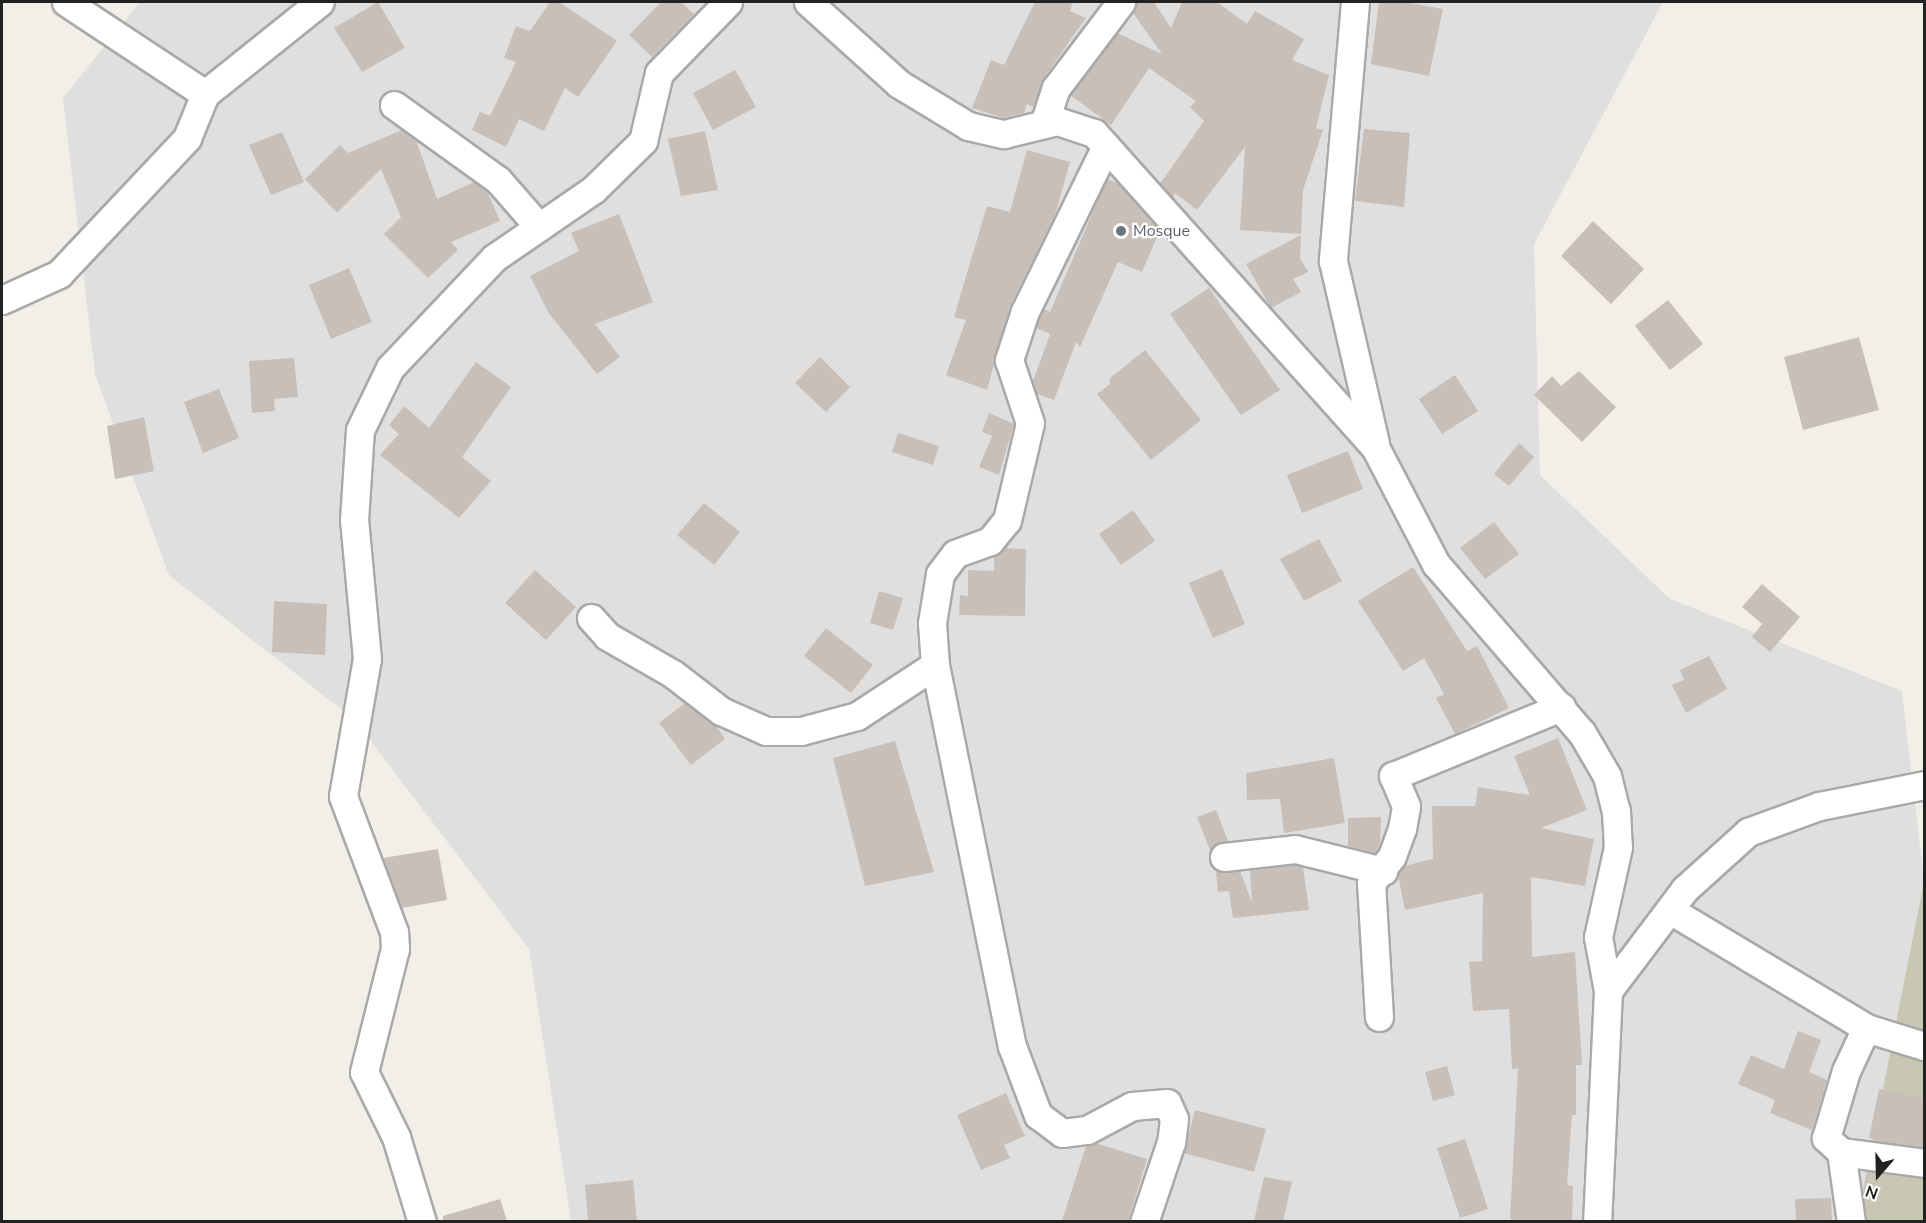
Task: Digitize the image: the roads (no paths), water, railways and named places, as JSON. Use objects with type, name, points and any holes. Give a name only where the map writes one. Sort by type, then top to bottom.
[{"type":"street","points":[[66,2],[205,94]]},
{"type":"street","points":[[2,300],[59,274],[187,138],[205,94],[320,2]]},
{"type":"street","points":[[422,1221],[396,1137],[364,1072],[395,949],[394,932],[343,796],[368,659],[354,520],[360,430],[390,368],[494,258],[594,189],[643,141],[660,73],[728,2]]},
{"type":"street","points":[[808,2],[899,84],[968,126],[1004,134],[1057,121],[1094,133],[1376,447]]},
{"type":"street","points":[[1044,124],[1056,88],[1121,2]]},
{"type":"street","points":[[1355,2],[1333,261],[1376,447],[1436,564],[1582,733],[1607,776],[1616,811],[1618,847],[1598,937],[1608,990],[1597,1221]]},
{"type":"street","points":[[394,105],[498,180],[539,227]]},
{"type":"street","points":[[1106,146],[1022,321],[1009,360],[1030,423],[1007,520],[990,541],[955,554],[940,574],[933,622],[935,665],[1012,1046],[1038,1114],[1062,1133],[1087,1130],[1132,1106],[1167,1103],[1174,1119],[1144,1221]]},
{"type":"street","points":[[591,618],[607,636],[673,674],[721,711],[766,731],[801,731],[858,716],[935,665]]},
{"type":"street","points":[[1379,1017],[1371,884],[1383,871],[1402,829],[1406,806],[1393,776],[1561,707]]},
{"type":"street","points":[[1608,990],[1685,889],[1748,832],[1819,806],[1924,785]]},
{"type":"street","points":[[1224,856],[1294,849],[1383,871]]},
{"type":"street","points":[[1670,910],[1866,1028],[1924,1046]]},
{"type":"street","points":[[1866,1028],[1846,1071],[1826,1138],[1841,1152],[1924,1163]]},
{"type":"street","points":[[1841,1152],[1851,1221]]},
{"type":"place","name":"Mosque","points":[[1121,231]]}]
